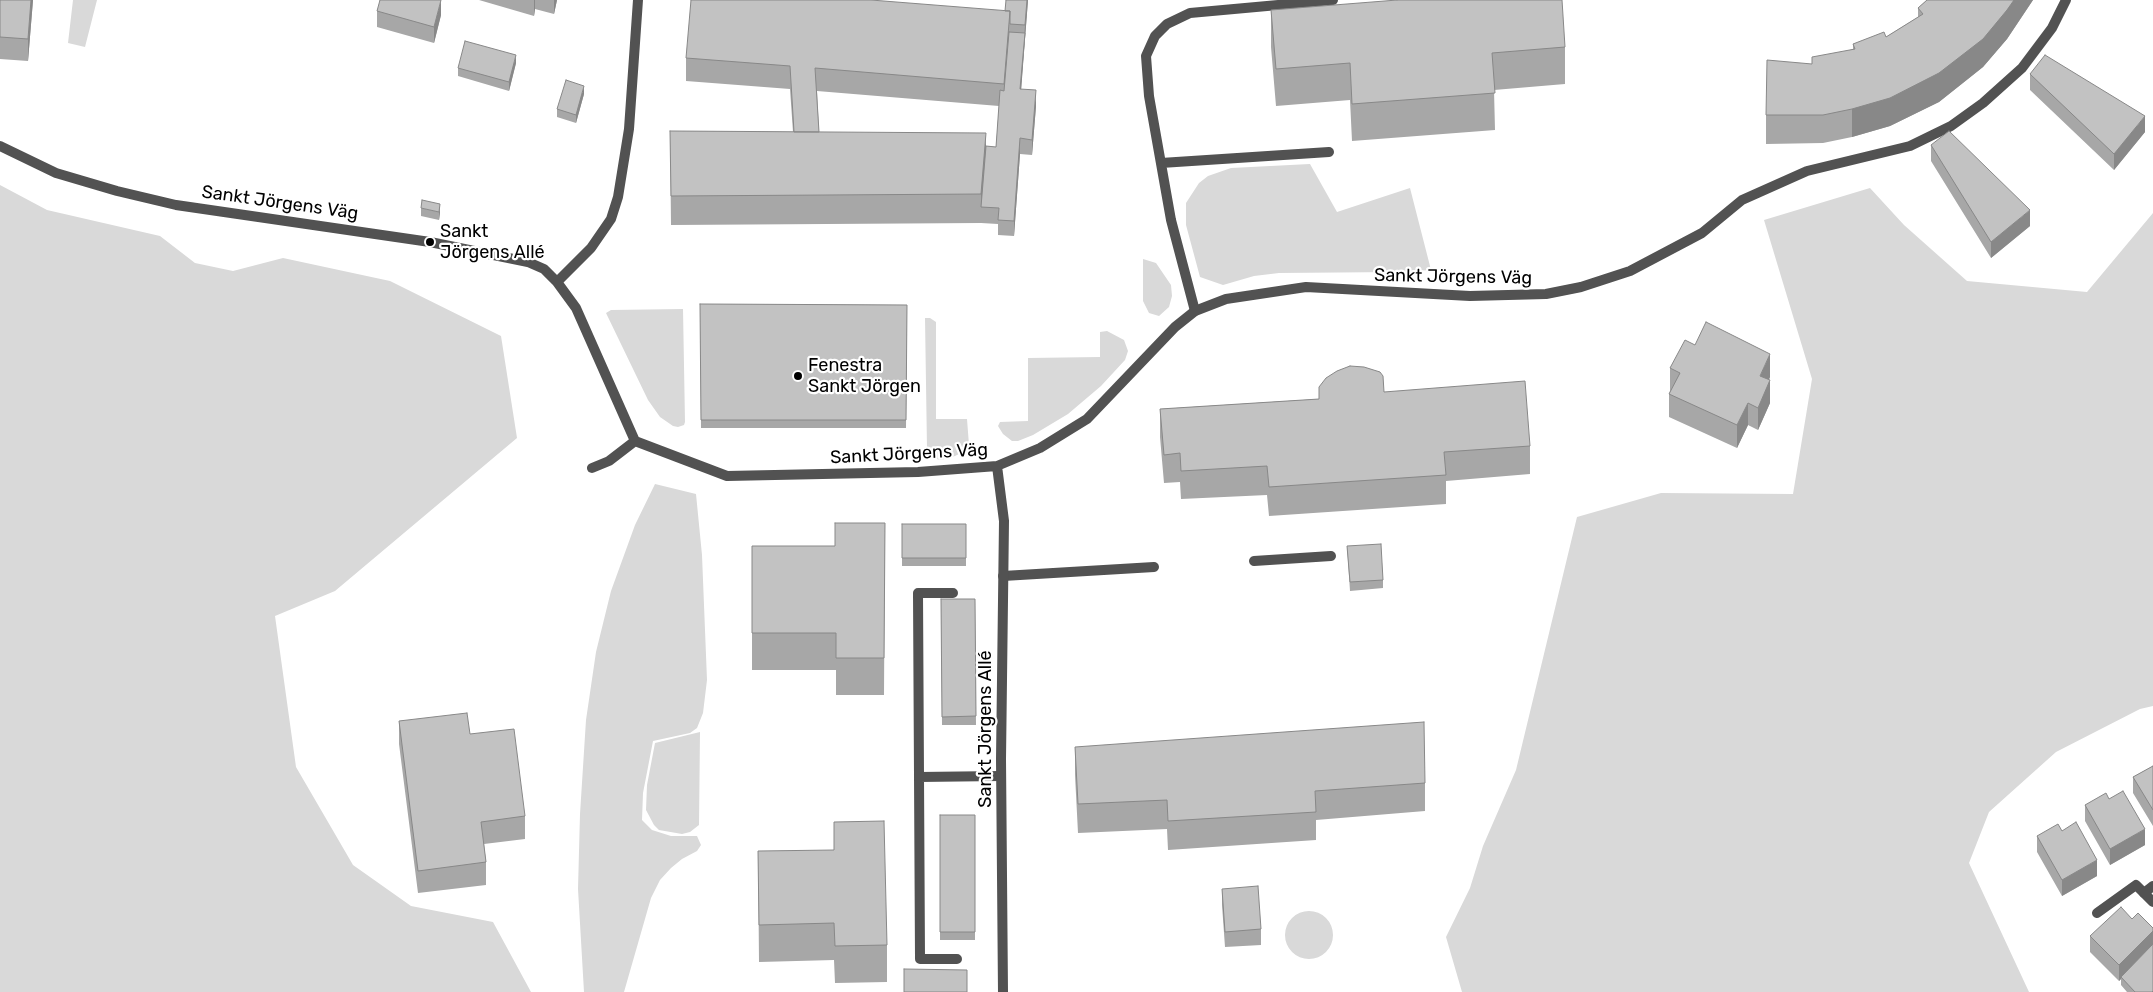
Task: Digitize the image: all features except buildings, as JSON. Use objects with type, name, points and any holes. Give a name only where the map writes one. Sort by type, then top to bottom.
[{"type":"street","points":[[557,282],[591,248],[611,219],[618,197],[629,129],[638,0]]},
{"type":"street","points":[[1195,310],[1171,220],[1149,96],[1146,56],[1155,36],[1167,24],[1190,13],[1333,0]]},
{"type":"street","name":"Sankt Jörgens Väg","points":[[0,146],[56,173],[117,192],[176,205],[430,242],[528,262],[544,269],[557,282],[576,308],[635,441],[727,476],[895,474],[997,466],[1040,448],[1087,419],[1175,327],[1195,310],[1226,300],[1306,287],[1470,296],[1546,294],[1581,286],[1630,271],[1702,233],[1742,200],[1766,189],[1807,171],[1910,146],[1951,126],[1983,103],[2022,68],[2052,28],[2066,0]]},
{"type":"street","points":[[1161,163],[1329,152]]},
{"type":"street","points":[[592,468],[610,462],[635,441]]},
{"type":"street","name":"Sankt Jörgens Allé","points":[[997,466],[1004,521],[1001,776],[1003,992]]},
{"type":"street","points":[[1254,561],[1331,556]]},
{"type":"street","points":[[1003,576],[1154,567]]},
{"type":"street","points":[[953,593],[918,593],[920,959],[957,959]]},
{"type":"street","points":[[919,777],[1001,776]]},
{"type":"street","points":[[2097,913],[2136,885],[2153,902]]},
{"type":"street","points":[[2144,893],[2153,886]]},
{"type":"shaded area","points":[[73,0],[97,0],[85,47],[68,43]]},
{"type":"shaded area","points":[[1310,164],[1337,212],[1410,188],[1431,270],[1279,273],[1254,276],[1223,285],[1200,277],[1186,225],[1186,203],[1199,183],[1208,176],[1231,168]]},
{"type":"shaded area","points":[[0,185],[47,210],[160,236],[195,263],[233,271],[283,258],[390,281],[501,336],[517,438],[335,591],[275,616],[296,767],[353,865],[411,906],[493,922],[531,992],[0,992]]},
{"type":"shaded area","points":[[1870,188],[1904,225],[1967,281],[2087,292],[2153,213],[2153,706],[2140,709],[2056,752],[1989,812],[1969,863],[2029,992],[1462,992],[1446,937],[1470,888],[1483,846],[1516,770],[1577,517],[1661,493],[1793,494],[1812,379],[1764,220]]},
{"type":"shaded area","points":[[1143,259],[1156,263],[1171,285],[1172,296],[1169,307],[1159,316],[1149,313],[1143,301]]},
{"type":"shaded area","points":[[683,309],[685,422],[684,425],[678,427],[673,426],[660,417],[648,400],[606,313],[611,310]]},
{"type":"shaded area","points":[[925,318],[930,318],[936,322],[936,419],[967,419],[969,445],[965,451],[941,460],[932,458],[927,449]]},
{"type":"shaded area","points":[[1107,331],[1124,340],[1128,351],[1125,360],[1101,386],[1068,414],[1033,435],[1018,441],[1012,441],[1003,434],[998,426],[1000,422],[1028,421],[1028,358],[1100,357],[1100,332]]},
{"type":"shaded area","points":[[655,484],[696,494],[702,555],[707,680],[703,713],[697,728],[690,733],[653,741],[643,793],[642,820],[652,830],[671,836],[697,836],[701,845],[697,851],[682,859],[671,868],[660,880],[651,898],[624,992],[584,992],[578,889],[580,814],[586,720],[596,652],[611,591],[635,525]]},
{"type":"shaded area","points":[[700,732],[699,825],[690,832],[682,834],[659,830],[646,810],[647,785],[655,743]]},
{"type":"shaded area","points":[[1304,911],[1314,911],[1326,918],[1333,930],[1333,940],[1326,952],[1314,959],[1304,959],[1296,955],[1289,948],[1285,940],[1285,930],[1289,922],[1296,915]]},
{"type":"place","name":"Sankt Jörgens Allé","points":[[430,242]]},
{"type":"place","name":"Fenestra Sankt Jörgen","points":[[798,376]]}]
